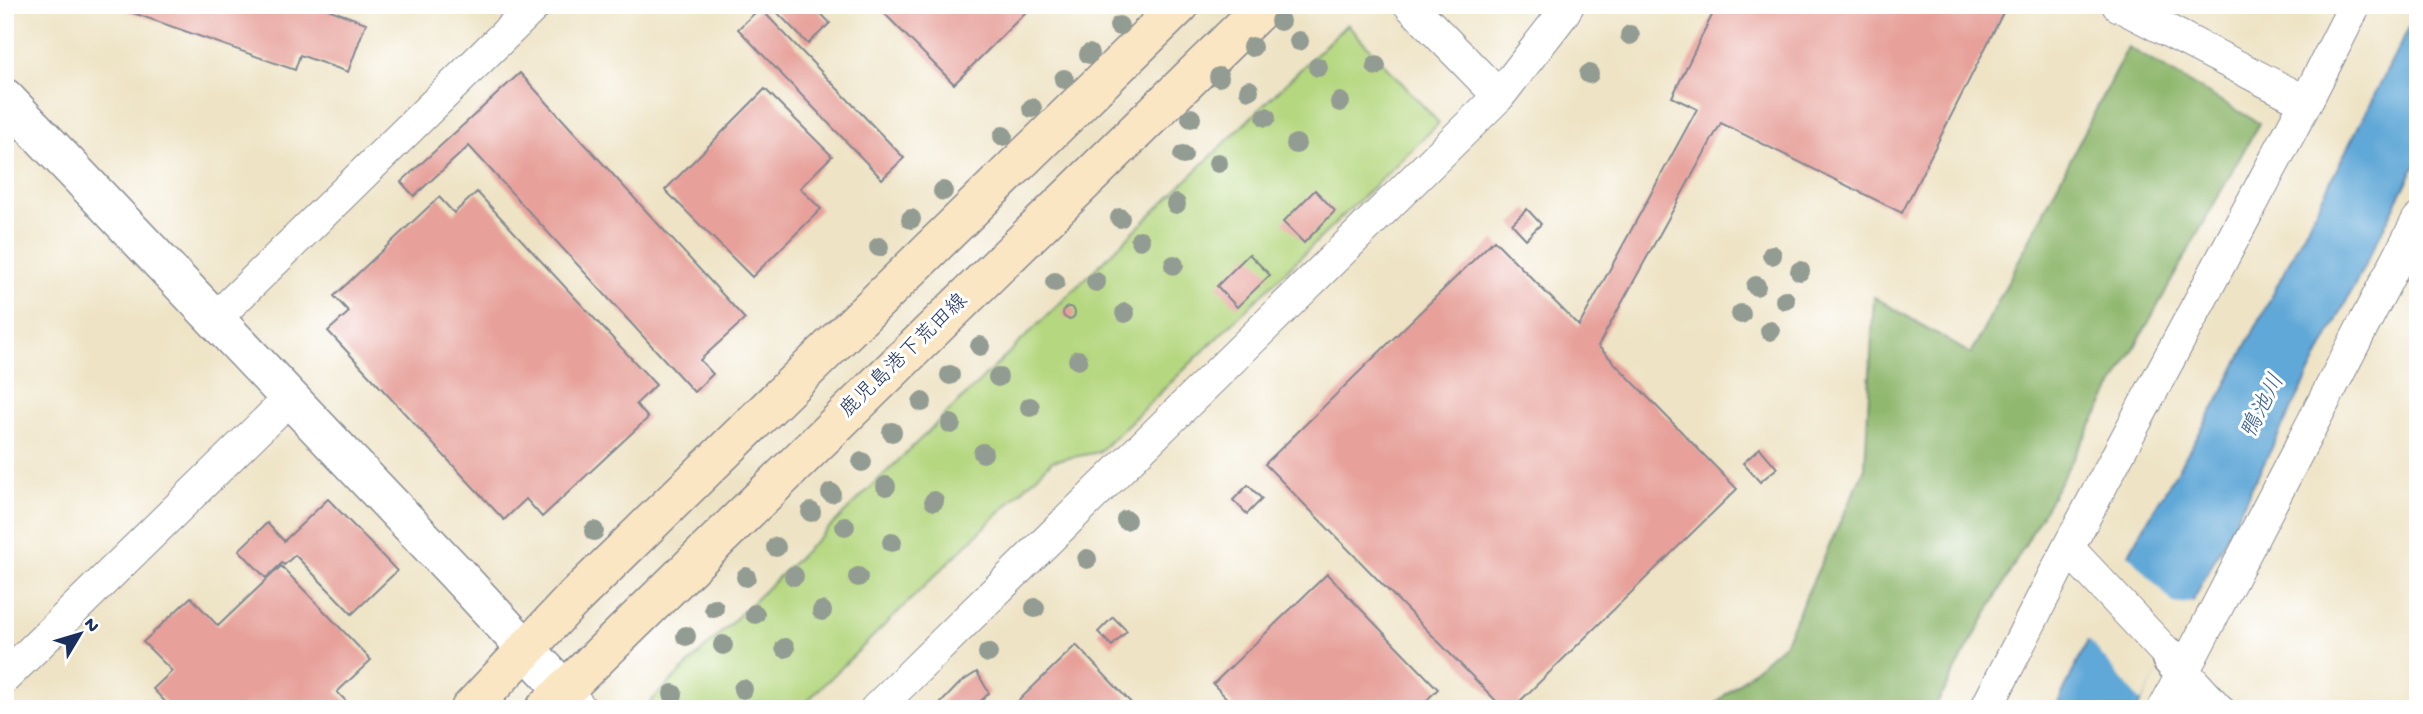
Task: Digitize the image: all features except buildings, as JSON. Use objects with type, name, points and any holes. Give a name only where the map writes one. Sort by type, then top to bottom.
[{"type":"main road","points":[[470,709],[603,569],[1180,5]]},
{"type":"main road","name":"鹿児島港下荒田線","points":[[563,702],[1265,5]]},
{"type":"street","points":[[215,319],[535,5]]},
{"type":"street","points":[[1410,5],[1499,96]]},
{"type":"street","points":[[2118,5],[2306,102]]},
{"type":"street","points":[[1986,709],[2068,548],[2355,5]]},
{"type":"street","points":[[876,709],[1499,96],[1561,9]]},
{"type":"street","points":[[5,98],[526,649],[563,702]]},
{"type":"street","points":[[2164,709],[2177,665],[2225,595],[2418,220]]},
{"type":"street","points":[[5,677],[290,398]]},
{"type":"street","points":[[2068,548],[2218,709]]},
{"type":"green space","points":[[1347,24],[1439,123],[1099,452],[1052,461],[799,709],[657,709],[650,702]]},
{"type":"green space","points":[[2128,47],[2259,123],[1934,709],[1709,709],[1784,644],[1865,468],[1874,297],[1971,354]]},
{"type":"water","name":"鴨池川","points":[[2418,10],[2418,160],[2137,709],[2055,709],[2135,542],[2217,403]]},
{"type":"pier","points":[[2126,552],[2174,604],[2196,602],[2141,702],[2090,641],[2084,639]]}]
